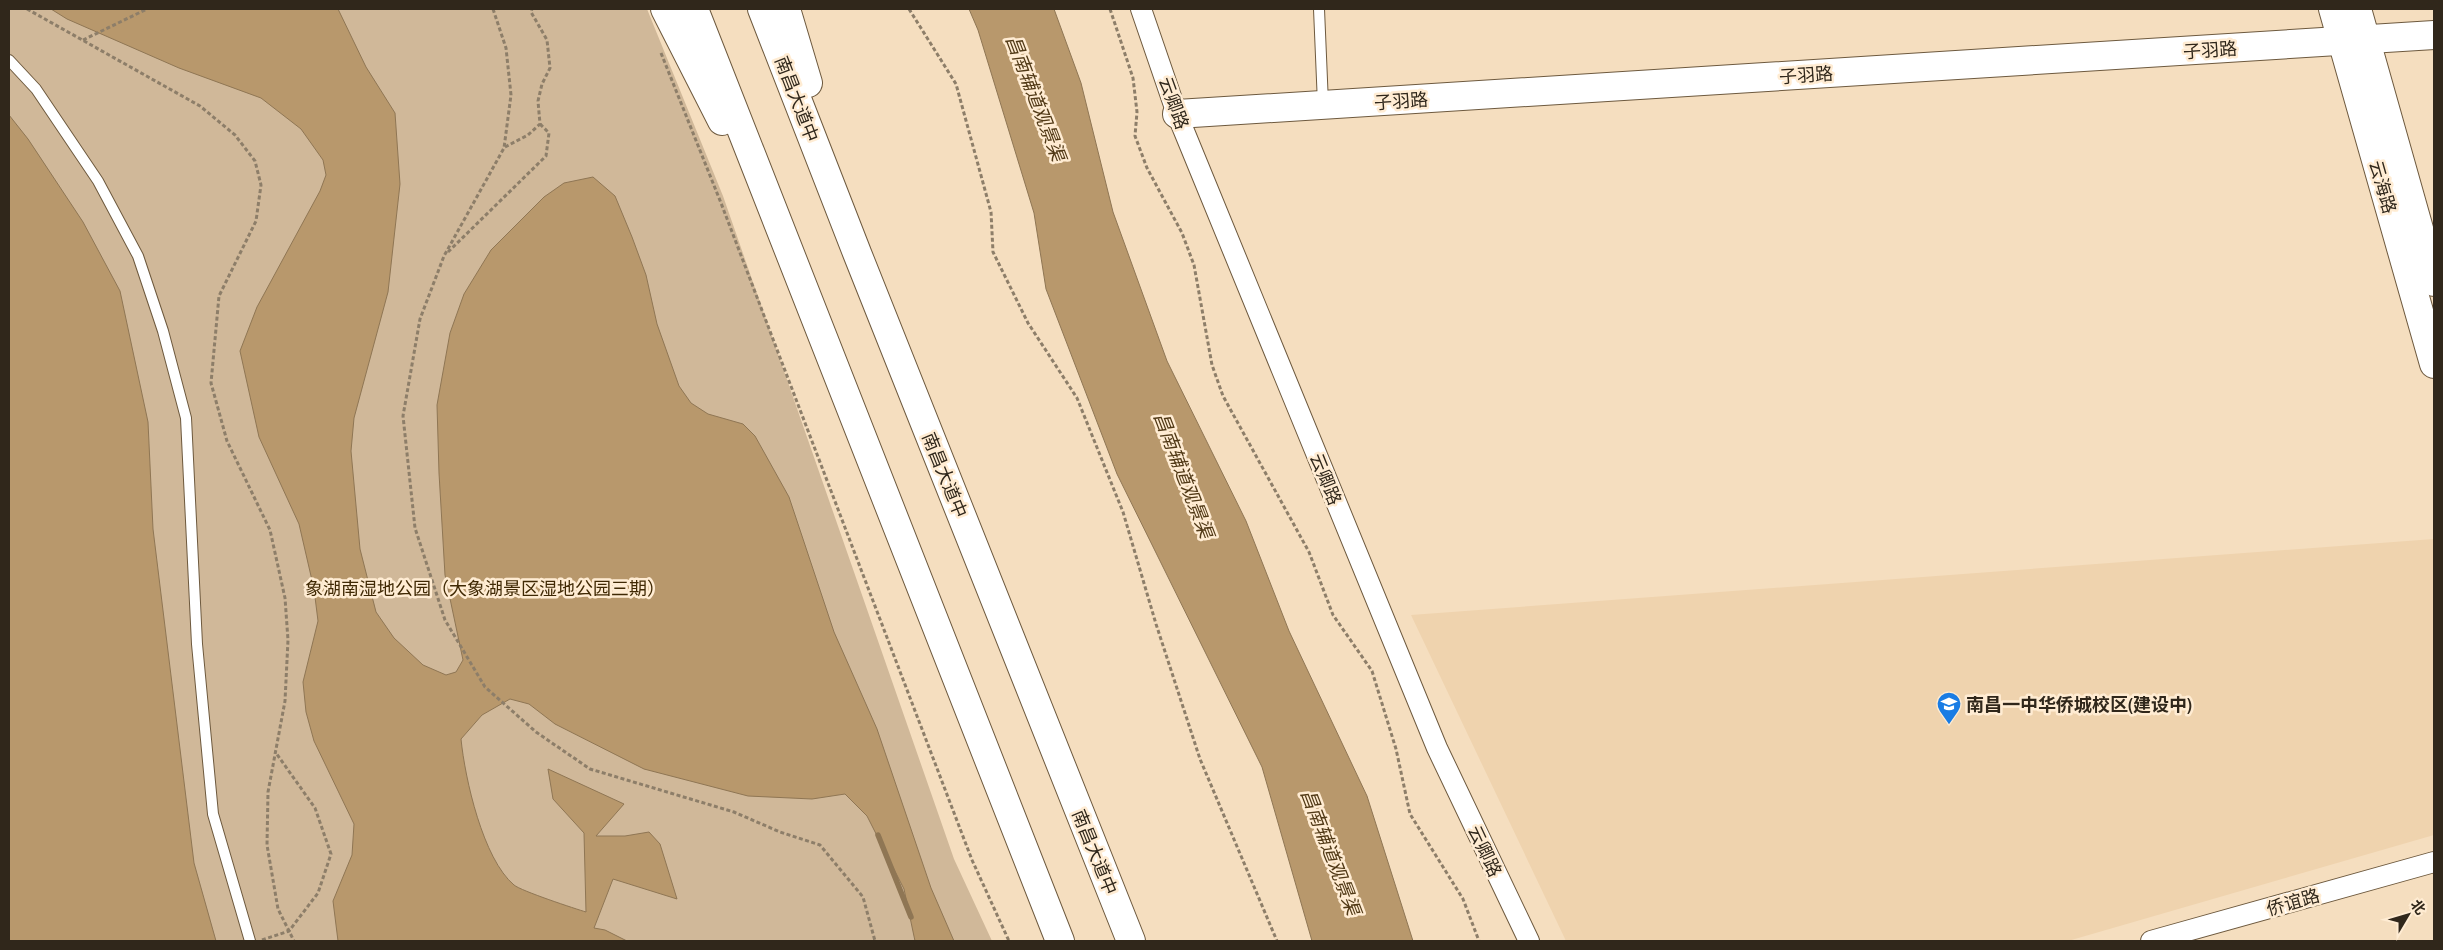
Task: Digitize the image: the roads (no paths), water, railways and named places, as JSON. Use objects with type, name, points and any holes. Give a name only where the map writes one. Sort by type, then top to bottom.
[{"type":"main road","points":[[664,9],[793,261]]},
{"type":"main road","points":[[694,9],[1060,941]]},
{"type":"main road","name":"南昌大道中","points":[[762,9],[856,253],[1131,941]]},
{"type":"main road","points":[[786,9],[856,253]]},
{"type":"main road","name":"云海路","points":[[2333,9],[2354,41],[2434,282]]},
{"type":"main road","name":"云海路","points":[[2356,9],[2354,41],[2434,364]]},
{"type":"main road","name":"子羽路","points":[[1177,114],[2434,35]]},
{"type":"street","name":"云卿路","points":[[1141,9],[1177,114],[1437,748],[1528,941]]},
{"type":"street","name":"侨谊路","points":[[2152,941],[2434,862]]},
{"type":"lane","points":[[1319,9],[1323,105]]},
{"type":"lane","points":[[9,60],[36,89],[98,181],[138,256],[165,340],[186,418],[197,644],[213,814],[250,941]]},
{"type":"water","points":[[51,9],[338,9],[366,67],[395,113],[400,184],[388,292],[354,418],[351,451],[360,549],[376,612],[394,638],[423,665],[446,675],[456,672],[463,660],[445,575],[439,473],[437,405],[450,333],[464,294],[491,250],[544,197],[564,183],[593,177],[615,196],[646,275],[657,324],[679,386],[691,403],[708,414],[743,424],[755,436],[789,497],[834,632],[877,729],[931,888],[954,941],[915,941],[904,889],[867,816],[845,794],[812,799],[748,796],[644,769],[555,724],[529,704],[510,699],[482,715],[461,739],[471,796],[477,817],[493,857],[503,873],[519,888],[586,912],[584,833],[553,799],[548,769],[624,804],[596,836],[625,836],[649,832],[660,844],[677,899],[613,879],[594,928],[605,930],[627,941],[338,941],[333,901],[352,855],[354,824],[314,741],[306,712],[303,682],[318,621],[314,589],[299,524],[259,437],[240,351],[257,307],[320,191],[326,175],[323,160],[301,129],[261,98],[179,68],[67,19]]},
{"type":"water","name":"昌南辅道观景渠","points":[[969,9],[1054,9],[1081,83],[1113,212],[1167,361],[1246,521],[1289,631],[1367,796],[1413,941],[1312,941],[1262,767],[1117,474],[1046,289],[1034,213],[978,30]]},
{"type":"water","points":[[9,115],[28,139],[83,222],[120,291],[148,422],[153,529],[194,863],[216,941],[9,941]]},
{"type":"waterway","points":[[878,835],[911,917]]},
{"type":"place","name":"南昌一中华侨城校区(建设中)","points":[[1949,725]]},
{"type":"park label","name":"象湖南湿地公园（大象湖景区湿地公园三期）","points":[[485,588]]}]
